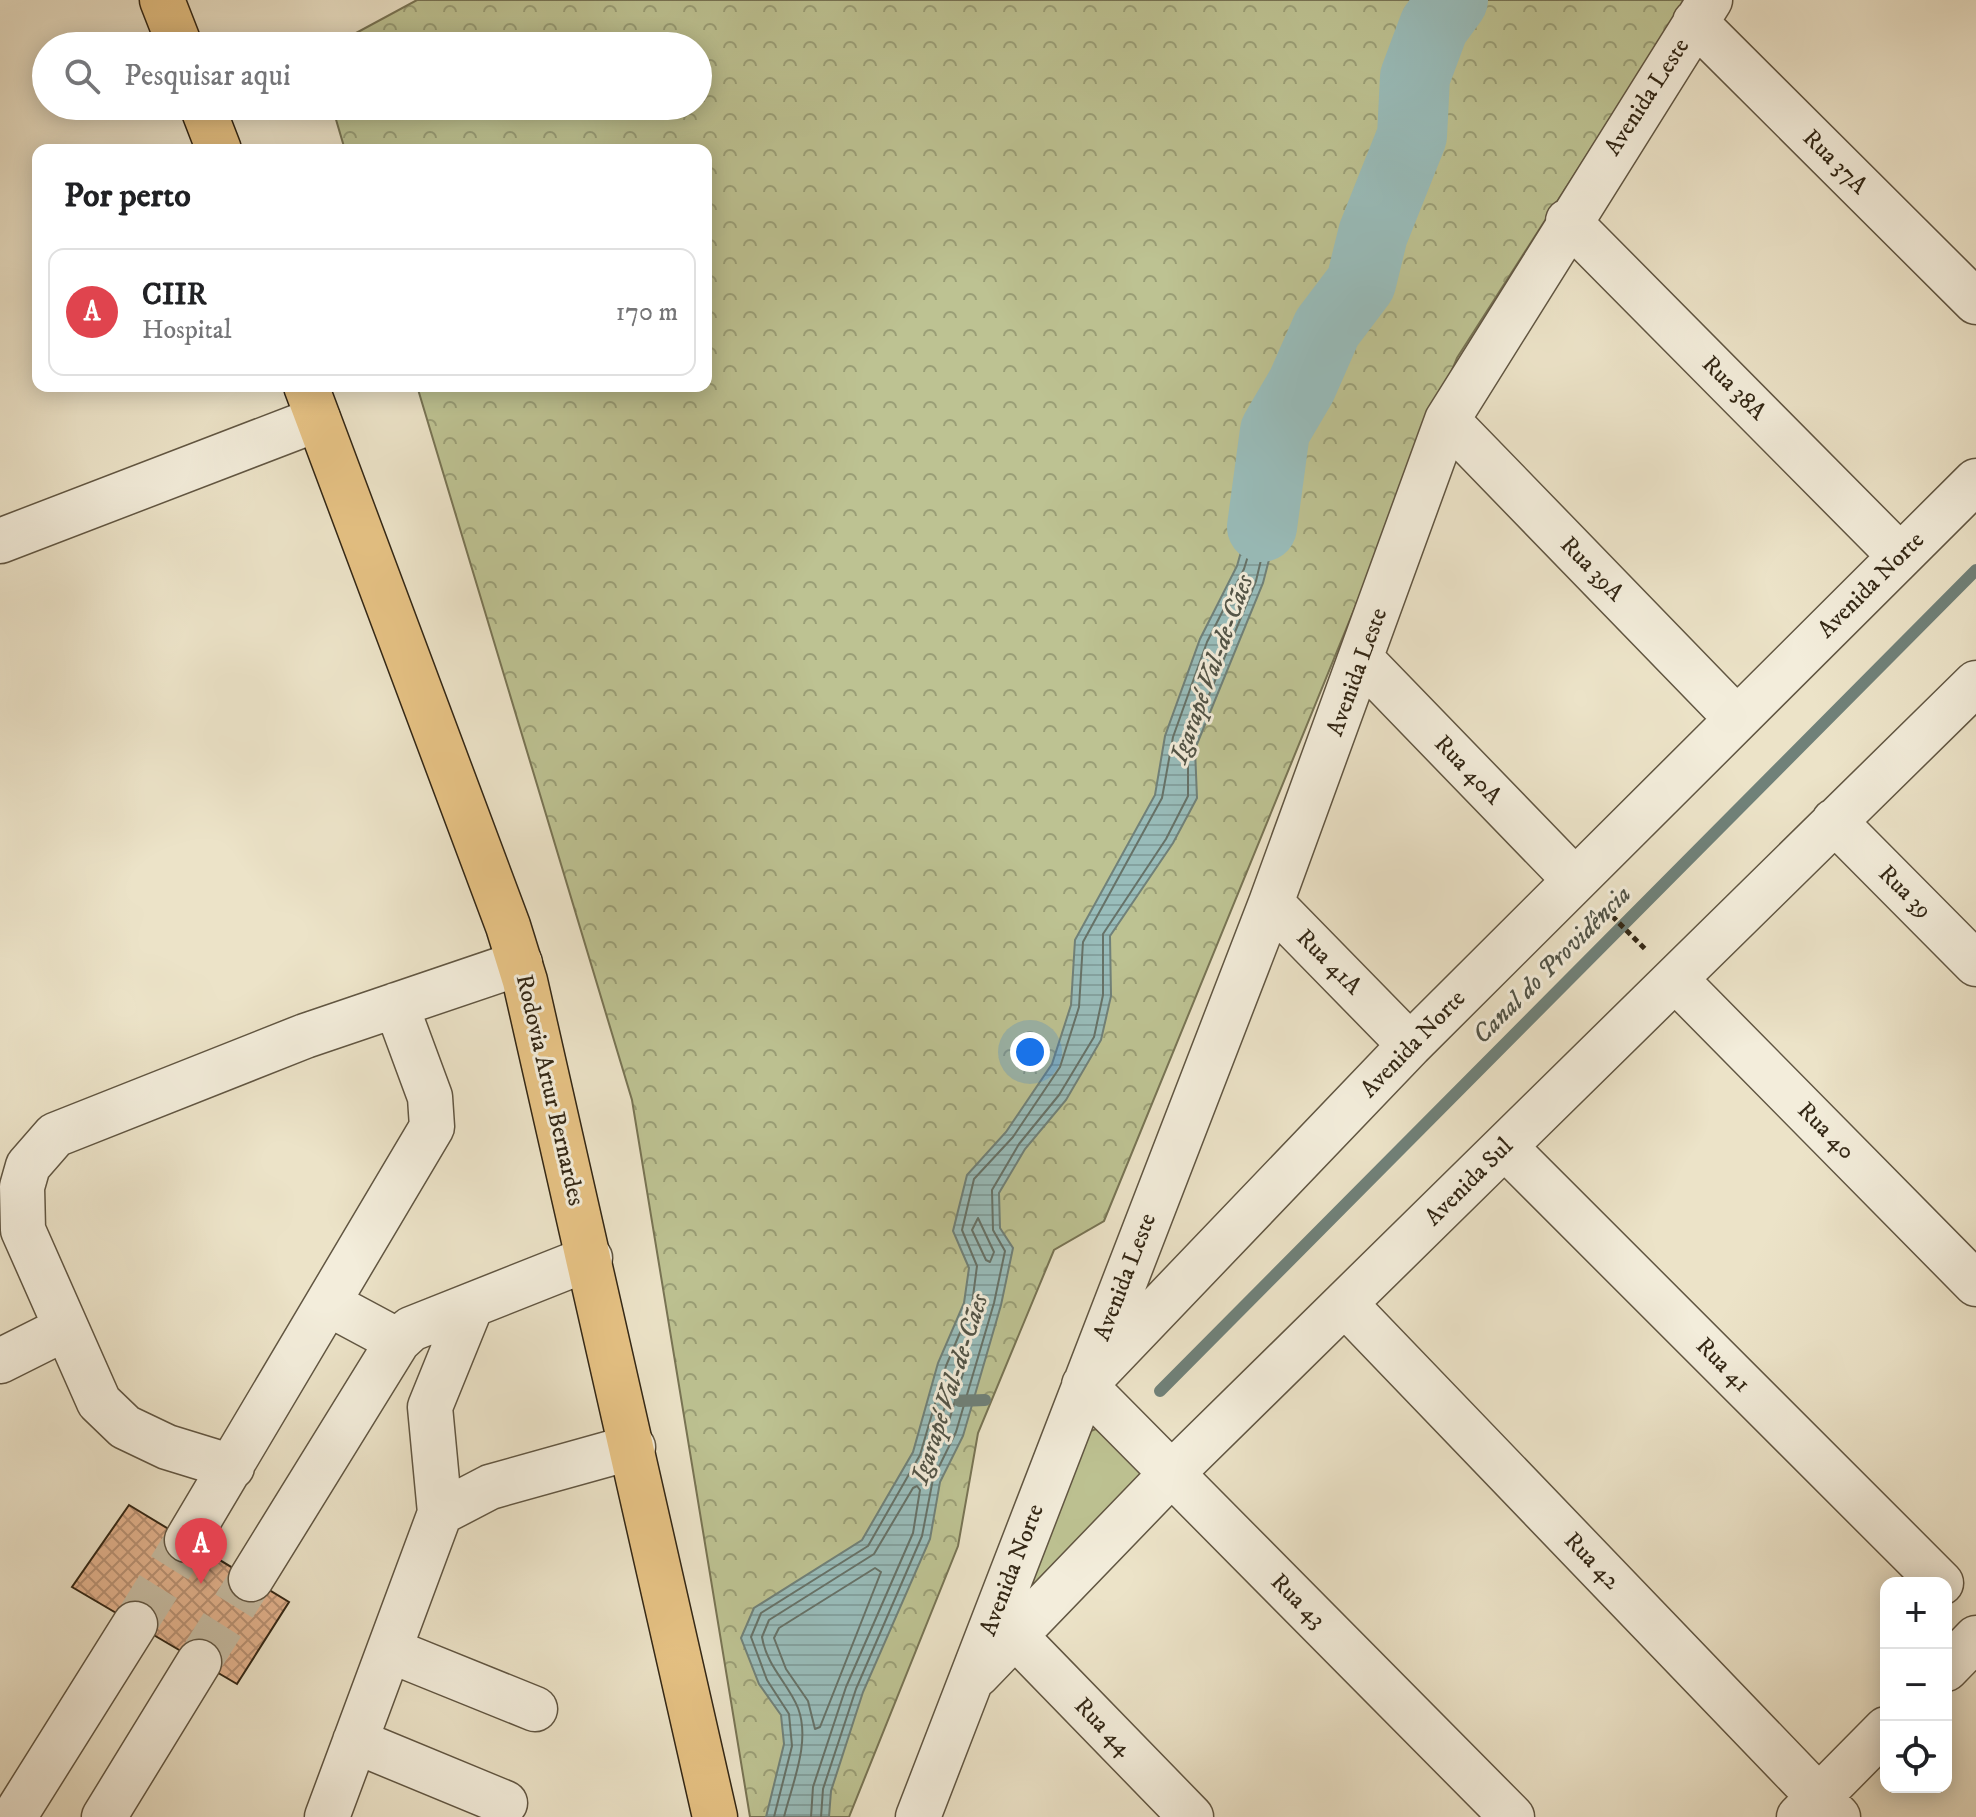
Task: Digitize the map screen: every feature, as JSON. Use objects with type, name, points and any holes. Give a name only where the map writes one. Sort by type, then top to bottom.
[{"type":"main road","points":[[162,0],[175,32]]},
{"type":"main road","points":[[207,120],[217,144]]},
{"type":"main road","name":"Rodovia Artur Bernardes","points":[[312,402],[520,963],[590,1258],[715,1817]]},
{"type":"street","name":"Avenida Leste","points":[[1084,1385],[1271,903],[1447,420],[1568,221],[1702,11]]},
{"type":"street","name":"Rua 37A","points":[[1702,11],[1976,302]]},
{"type":"street","name":"Rua 38A","points":[[1568,221],[1900,556]]},
{"type":"street","points":[[0,541],[312,402]]},
{"type":"street","name":"Rua 39A","points":[[1447,420],[1737,719]]},
{"type":"street","name":"Avenida Norte","points":[[918,1817],[1084,1385],[1399,1033],[1589,894],[1737,719],[1976,481]]},
{"type":"street","name":"Rua 40A","points":[[1362,660],[1589,894]]},
{"type":"street","name":"Avenida Sul","points":[[967,1685],[1171,1474],[1505,1147],[1664,968],[1834,821],[1976,683]]},
{"type":"street","name":"Rua 39","points":[[1834,821],[1976,964]]},
{"type":"street","name":"Rua 41A","points":[[1271,903],[1399,1033]]},
{"type":"street","points":[[232,1467],[167,1447],[125,1427],[99,1402],[23,1230],[22,1187],[28,1166],[55,1135],[305,1036],[520,963]]},
{"type":"street","name":"Rua 40","points":[[1664,968],[1976,1284]]},
{"type":"street","points":[[187,1540],[432,1127],[430,1097],[396,1005]]},
{"type":"street","name":"Rua 41","points":[[1505,1147],[1935,1577]]},
{"type":"street","points":[[251,1579],[398,1341],[411,1329],[590,1258]]},
{"type":"street","points":[[329,1304],[398,1341]]},
{"type":"street","name":"Rua 42","points":[[1345,1304],[1819,1810]]},
{"type":"street","points":[[327,1817],[440,1513],[430,1407],[471,1306]]},
{"type":"street","points":[[0,1361],[66,1328]]},
{"type":"street","name":"Rua 43","points":[[1084,1385],[1512,1817]]},
{"type":"street","points":[[440,1513],[490,1487],[633,1447]]},
{"type":"street","points":[[1952,1594],[1976,1618]]},
{"type":"street","points":[[14,1817],[135,1624]]},
{"type":"street","name":"Rua 44","points":[[1016,1637],[1191,1817]]},
{"type":"street","points":[[1952,1663],[1976,1638]]},
{"type":"street","points":[[389,1650],[535,1709]]},
{"type":"street","points":[[104,1817],[199,1662]]},
{"type":"street","points":[[1819,1810],[1880,1736]]},
{"type":"street","points":[[355,1741],[505,1803]]},
{"type":"path","points":[[1589,894],[1664,968]]},
{"type":"green space","points":[[417,0],[1686,0],[1457,358],[1104,1221],[1054,1250],[978,1433],[958,1546],[849,1817],[750,1817],[632,1100],[419,392],[712,392],[712,144],[343,144],[336,120],[712,120],[712,32],[358,32]]},
{"type":"green space","points":[[1096,1429],[1142,1472],[1142,1481],[1034,1593],[1027,1586],[1083,1434]]},
{"type":"water","points":[[1275,431],[1283,505],[1263,583],[1195,749],[1197,798],[1173,843],[1110,936],[1111,996],[1101,1040],[1066,1100],[1025,1149],[999,1193],[1000,1228],[1013,1248],[1001,1305],[963,1436],[940,1482],[930,1539],[863,1692],[831,1791],[829,1817],[766,1817],[784,1744],[781,1715],[759,1684],[741,1638],[754,1608],[862,1540],[913,1452],[938,1363],[964,1303],[969,1268],[953,1231],[967,1175],[1006,1132],[1052,1064],[1071,1005],[1075,940],[1155,795],[1165,736],[1200,639],[1237,566]]},
{"type":"building","points":[[129,1505],[289,1602],[237,1684],[72,1587]]},
{"type":"waterway","name":"Igarapé Val-de-Cães","points":[[1262,527],[1275,431],[1302,385],[1327,328],[1361,283],[1373,234],[1412,136],[1415,77],[1434,26],[1453,0]]},
{"type":"waterway","name":"Canal do Providência","points":[[1160,1391],[1976,570]]},
{"type":"waterway","points":[[960,1401],[985,1400]]},
{"type":"tunnel","points":[[135,1624],[187,1540]]},
{"type":"tunnel","points":[[199,1662],[251,1579]]},
{"type":"place","name":"CIIR","points":[[201,1584]]}]
